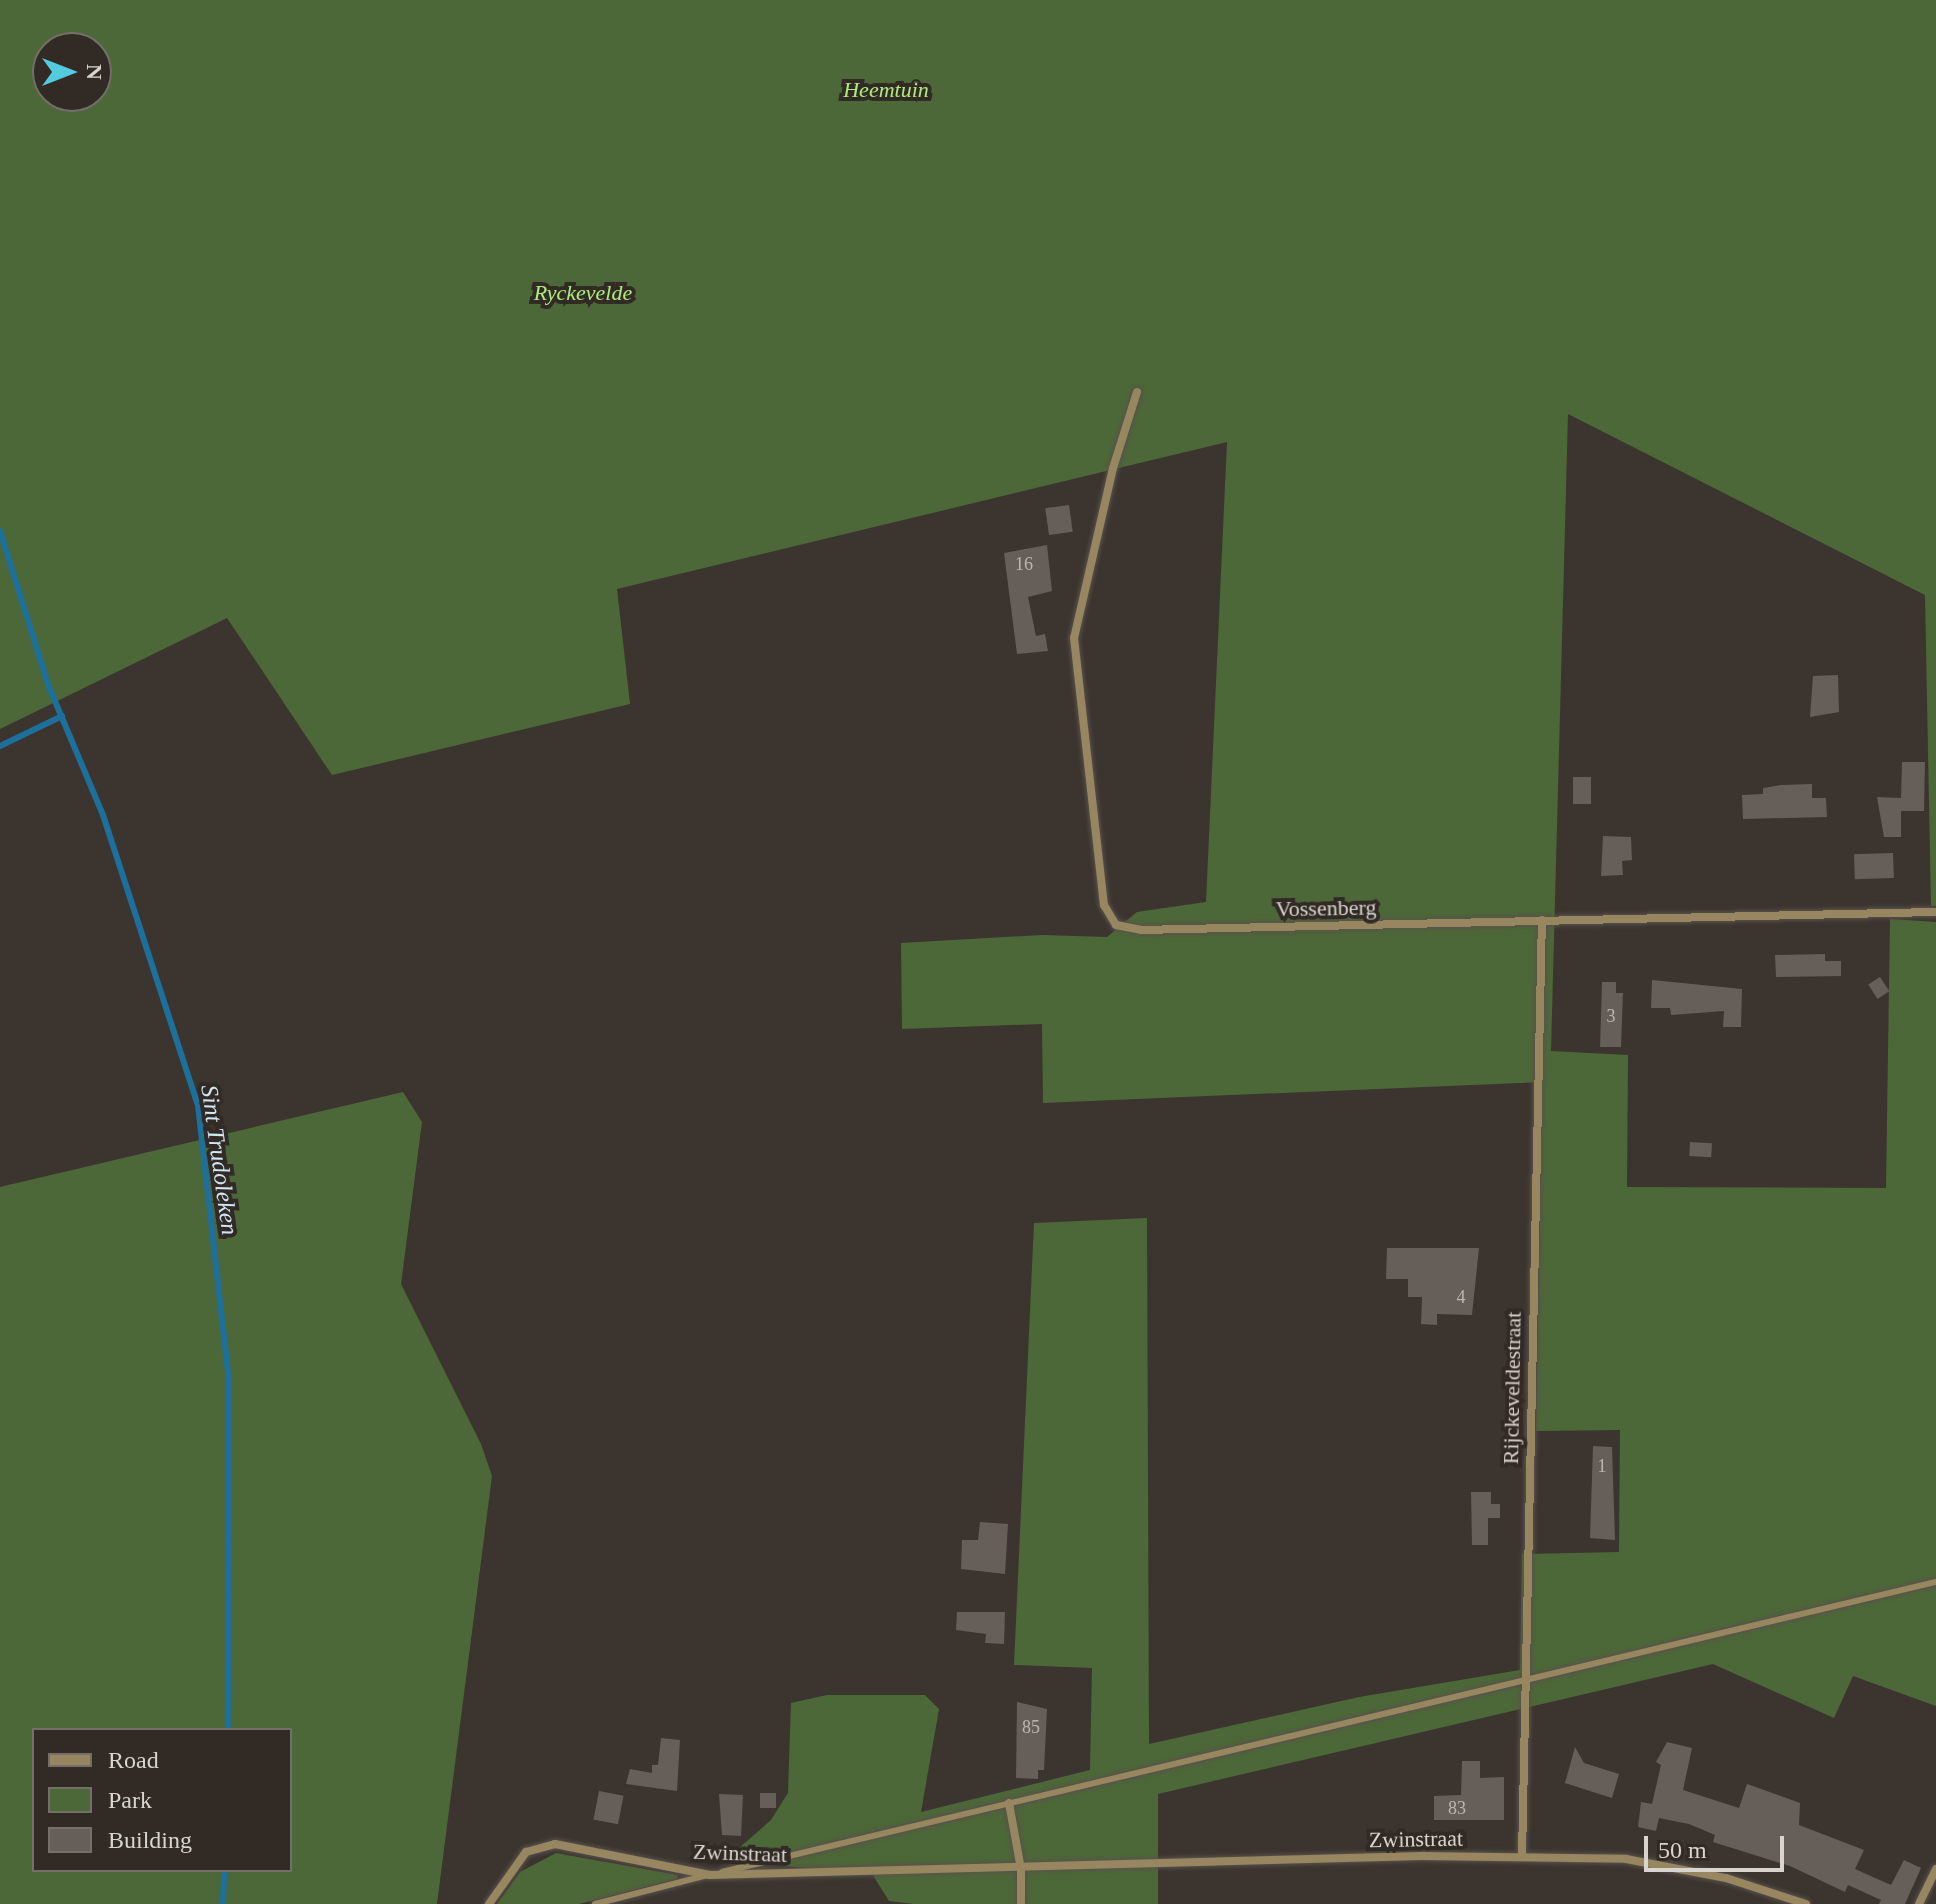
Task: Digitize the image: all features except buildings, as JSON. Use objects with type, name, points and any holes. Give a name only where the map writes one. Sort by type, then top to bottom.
[{"type":"street","name":"Vossenberg","points":[[1137,392],[1113,468],[1100,537],[1076,614],[1074,638],[1104,905],[1116,925],[1141,930],[1936,912]]},
{"type":"street","name":"Rijckeveldestraat","points":[[1522,1856],[1523,1681],[1542,920]]},
{"type":"street","points":[[1009,1803],[1021,1869],[1021,1904]]},
{"type":"street","name":"Zwinstraat","points":[[489,1904],[526,1852],[555,1844],[710,1875],[1021,1869],[1158,1861],[1522,1856],[1626,1859],[1726,1878],[1806,1904]]},
{"type":"street","points":[[1919,1904],[1936,1869]]},
{"type":"lane","points":[[595,1904],[1936,1582]]},
{"type":"green space","name":"Ryckevelde","points":[[0,0],[1936,0],[1936,906],[1931,906],[1925,595],[1568,414],[1551,1051],[1628,1055],[1627,1187],[1886,1188],[1890,919],[1936,922],[1936,1706],[1853,1676],[1834,1718],[1713,1664],[1158,1794],[1158,1904],[914,1904],[889,1901],[871,1872],[723,1862],[771,1820],[788,1793],[791,1703],[827,1695],[925,1695],[939,1709],[921,1812],[1090,1770],[1092,1668],[1014,1665],[1034,1223],[1147,1218],[1149,1744],[1359,1697],[1520,1670],[1522,1554],[1619,1552],[1620,1430],[1536,1431],[1542,1082],[1043,1103],[1042,1024],[902,1029],[901,943],[1042,935],[1107,937],[1137,912],[1206,902],[1227,442],[617,589],[630,704],[332,775],[227,618],[0,729]]},
{"type":"green space","points":[[403,1092],[422,1122],[401,1284],[481,1444],[492,1476],[437,1904],[0,1904],[0,1187]]},
{"type":"green space","points":[[556,1853],[678,1875],[677,1879],[579,1904],[497,1904],[520,1872]]},
{"type":"waterway","name":"Sint Trudoleken","points":[[0,531],[49,687],[103,815],[198,1105],[229,1381],[228,1728]]},
{"type":"waterway","points":[[0,746],[62,716]]},
{"type":"waterway","name":"Sint Trudoleken","points":[[223,1904],[224,1872]]},
{"type":"park label","name":"Heemtuin","points":[[886,90]]}]
